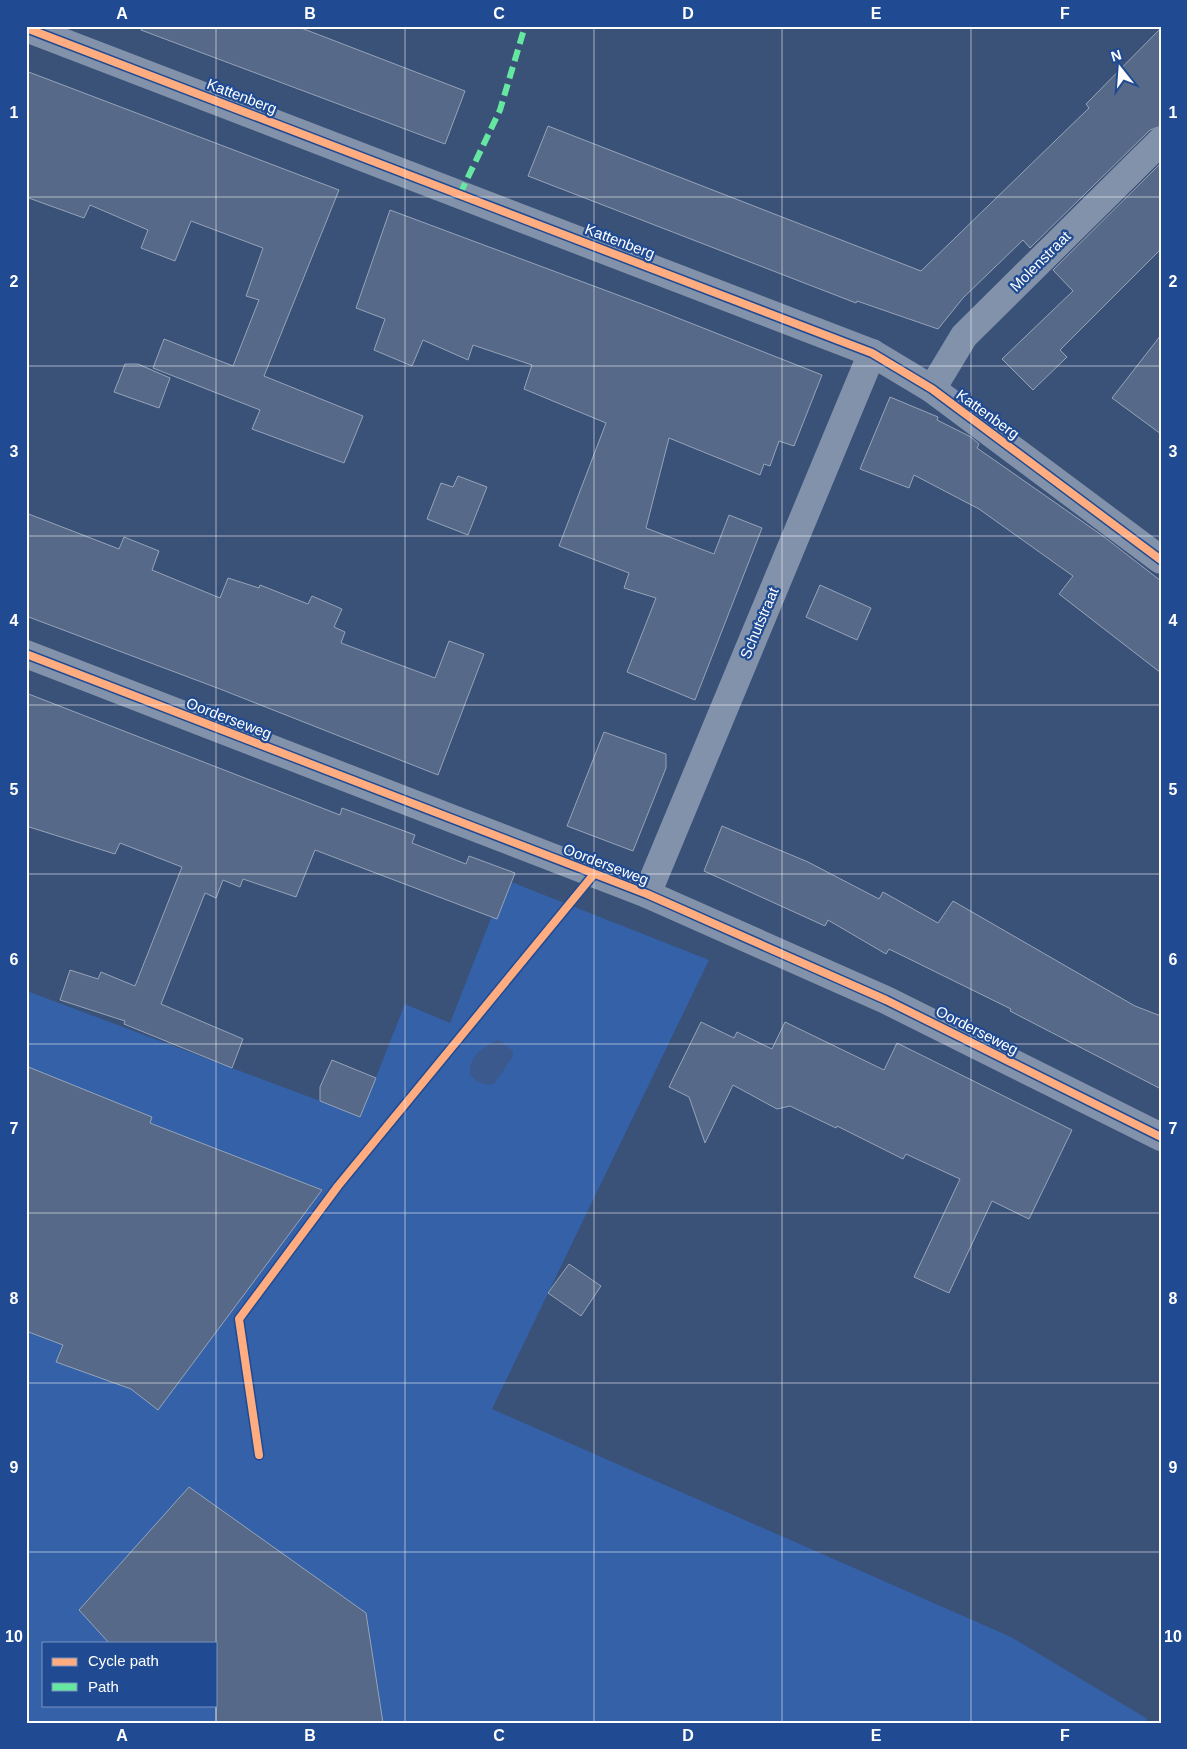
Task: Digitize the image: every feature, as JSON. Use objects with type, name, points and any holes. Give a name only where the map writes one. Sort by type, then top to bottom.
[{"type":"street","name":"Kattenberg","points":[[26,28],[872,353],[932,389],[1161,560]]},
{"type":"street","name":"Molenstraat","points":[[932,389],[964,336],[1161,141]]},
{"type":"street","name":"Schutstraat","points":[[647,894],[872,353]]},
{"type":"street","name":"Oorderseweg","points":[[26,654],[647,894],[886,1000],[1161,1137]]},
{"type":"shaded area","points":[[506,880],[709,960],[492,1409],[1011,1637],[1146,1718],[1148,1723],[26,1723],[27,991],[331,1105],[369,1095],[405,1004],[450,1023]]},
{"type":"shaded area","points":[[498,1040],[513,1051],[513,1056],[494,1084],[480,1083],[470,1074],[474,1057],[482,1049]]},
{"type":"building","points":[[142,26],[296,26],[465,91],[445,144],[141,30]]},
{"type":"building","points":[[1161,28],[1161,126],[1150,130],[1030,248],[1023,240],[963,298],[938,329],[857,301],[856,303],[528,176],[548,126],[921,271],[1089,108],[1086,104]]},
{"type":"building","points":[[26,71],[339,190],[264,376],[363,416],[344,463],[252,429],[260,410],[153,368],[164,339],[233,366],[259,300],[246,296],[263,248],[191,221],[175,261],[141,248],[148,230],[90,205],[84,218],[26,197]]},
{"type":"building","points":[[1161,163],[1161,249],[1060,350],[1067,357],[1033,390],[1002,359],[1073,291],[1053,270]]},
{"type":"building","points":[[390,210],[650,307],[822,375],[794,446],[779,441],[770,466],[764,464],[760,475],[669,438],[646,528],[714,554],[729,515],[762,528],[695,700],[627,672],[656,598],[624,588],[629,573],[559,546],[606,423],[524,389],[532,365],[473,345],[468,360],[423,340],[412,366],[374,350],[385,319],[356,308]]},
{"type":"building","points":[[1161,335],[1161,434],[1112,398]]},
{"type":"building","points":[[125,364],[138,364],[170,378],[159,408],[114,392]]},
{"type":"building","points":[[890,397],[938,417],[937,420],[971,437],[979,444],[977,448],[1103,536],[1161,581],[1161,673],[1059,594],[1073,576],[979,509],[914,475],[909,488],[860,469]]},
{"type":"building","points":[[458,476],[487,487],[468,535],[427,519],[441,483],[453,487]]},
{"type":"building","points":[[26,513],[119,549],[124,537],[159,551],[152,570],[220,598],[228,578],[259,588],[260,585],[308,604],[312,596],[342,609],[334,627],[345,632],[341,643],[435,678],[449,641],[484,654],[438,775],[220,689],[26,616]]},
{"type":"building","points":[[820,585],[871,608],[857,640],[806,617]]},
{"type":"building","points":[[26,693],[340,815],[342,808],[415,835],[412,843],[466,864],[469,856],[515,873],[497,919],[315,850],[296,897],[243,879],[240,887],[223,880],[216,898],[205,893],[161,1004],[243,1039],[232,1068],[124,1024],[125,1021],[60,1000],[70,970],[98,979],[101,972],[135,986],[182,867],[120,843],[115,854],[26,826]]},
{"type":"building","points":[[604,732],[666,754],[666,768],[633,851],[567,826]]},
{"type":"building","points":[[722,826],[808,862],[879,899],[883,892],[938,923],[953,901],[1135,1006],[1161,1016],[1161,1089],[1010,1011],[1011,1009],[889,949],[886,954],[828,920],[825,926],[704,871]]},
{"type":"building","points":[[701,1022],[734,1038],[737,1032],[772,1049],[785,1022],[884,1070],[897,1043],[1072,1130],[1029,1219],[992,1201],[949,1293],[914,1277],[960,1179],[906,1154],[903,1159],[837,1126],[836,1128],[790,1106],[777,1109],[733,1085],[705,1143],[689,1097],[669,1087]]},
{"type":"building","points":[[332,1060],[376,1078],[360,1117],[320,1101],[320,1087]]},
{"type":"building","points":[[26,1066],[152,1117],[150,1123],[322,1190],[158,1410],[131,1389],[56,1362],[63,1345],[26,1331]]},
{"type":"building","points":[[569,1264],[601,1286],[581,1316],[548,1293]]},
{"type":"building","points":[[189,1487],[366,1613],[383,1723],[216,1723],[216,1706],[218,1706],[218,1642],[108,1642],[79,1610]]},
{"type":"marked path","points":[[460,194],[500,110],[525,26]]},
{"type":"cycle path","points":[[26,28],[872,353],[932,389],[1161,560]]},
{"type":"cycle path","points":[[26,654],[647,894],[886,1000],[1161,1137]]},
{"type":"cycle path","points":[[259,1455],[239,1319],[338,1186],[594,874]]}]
